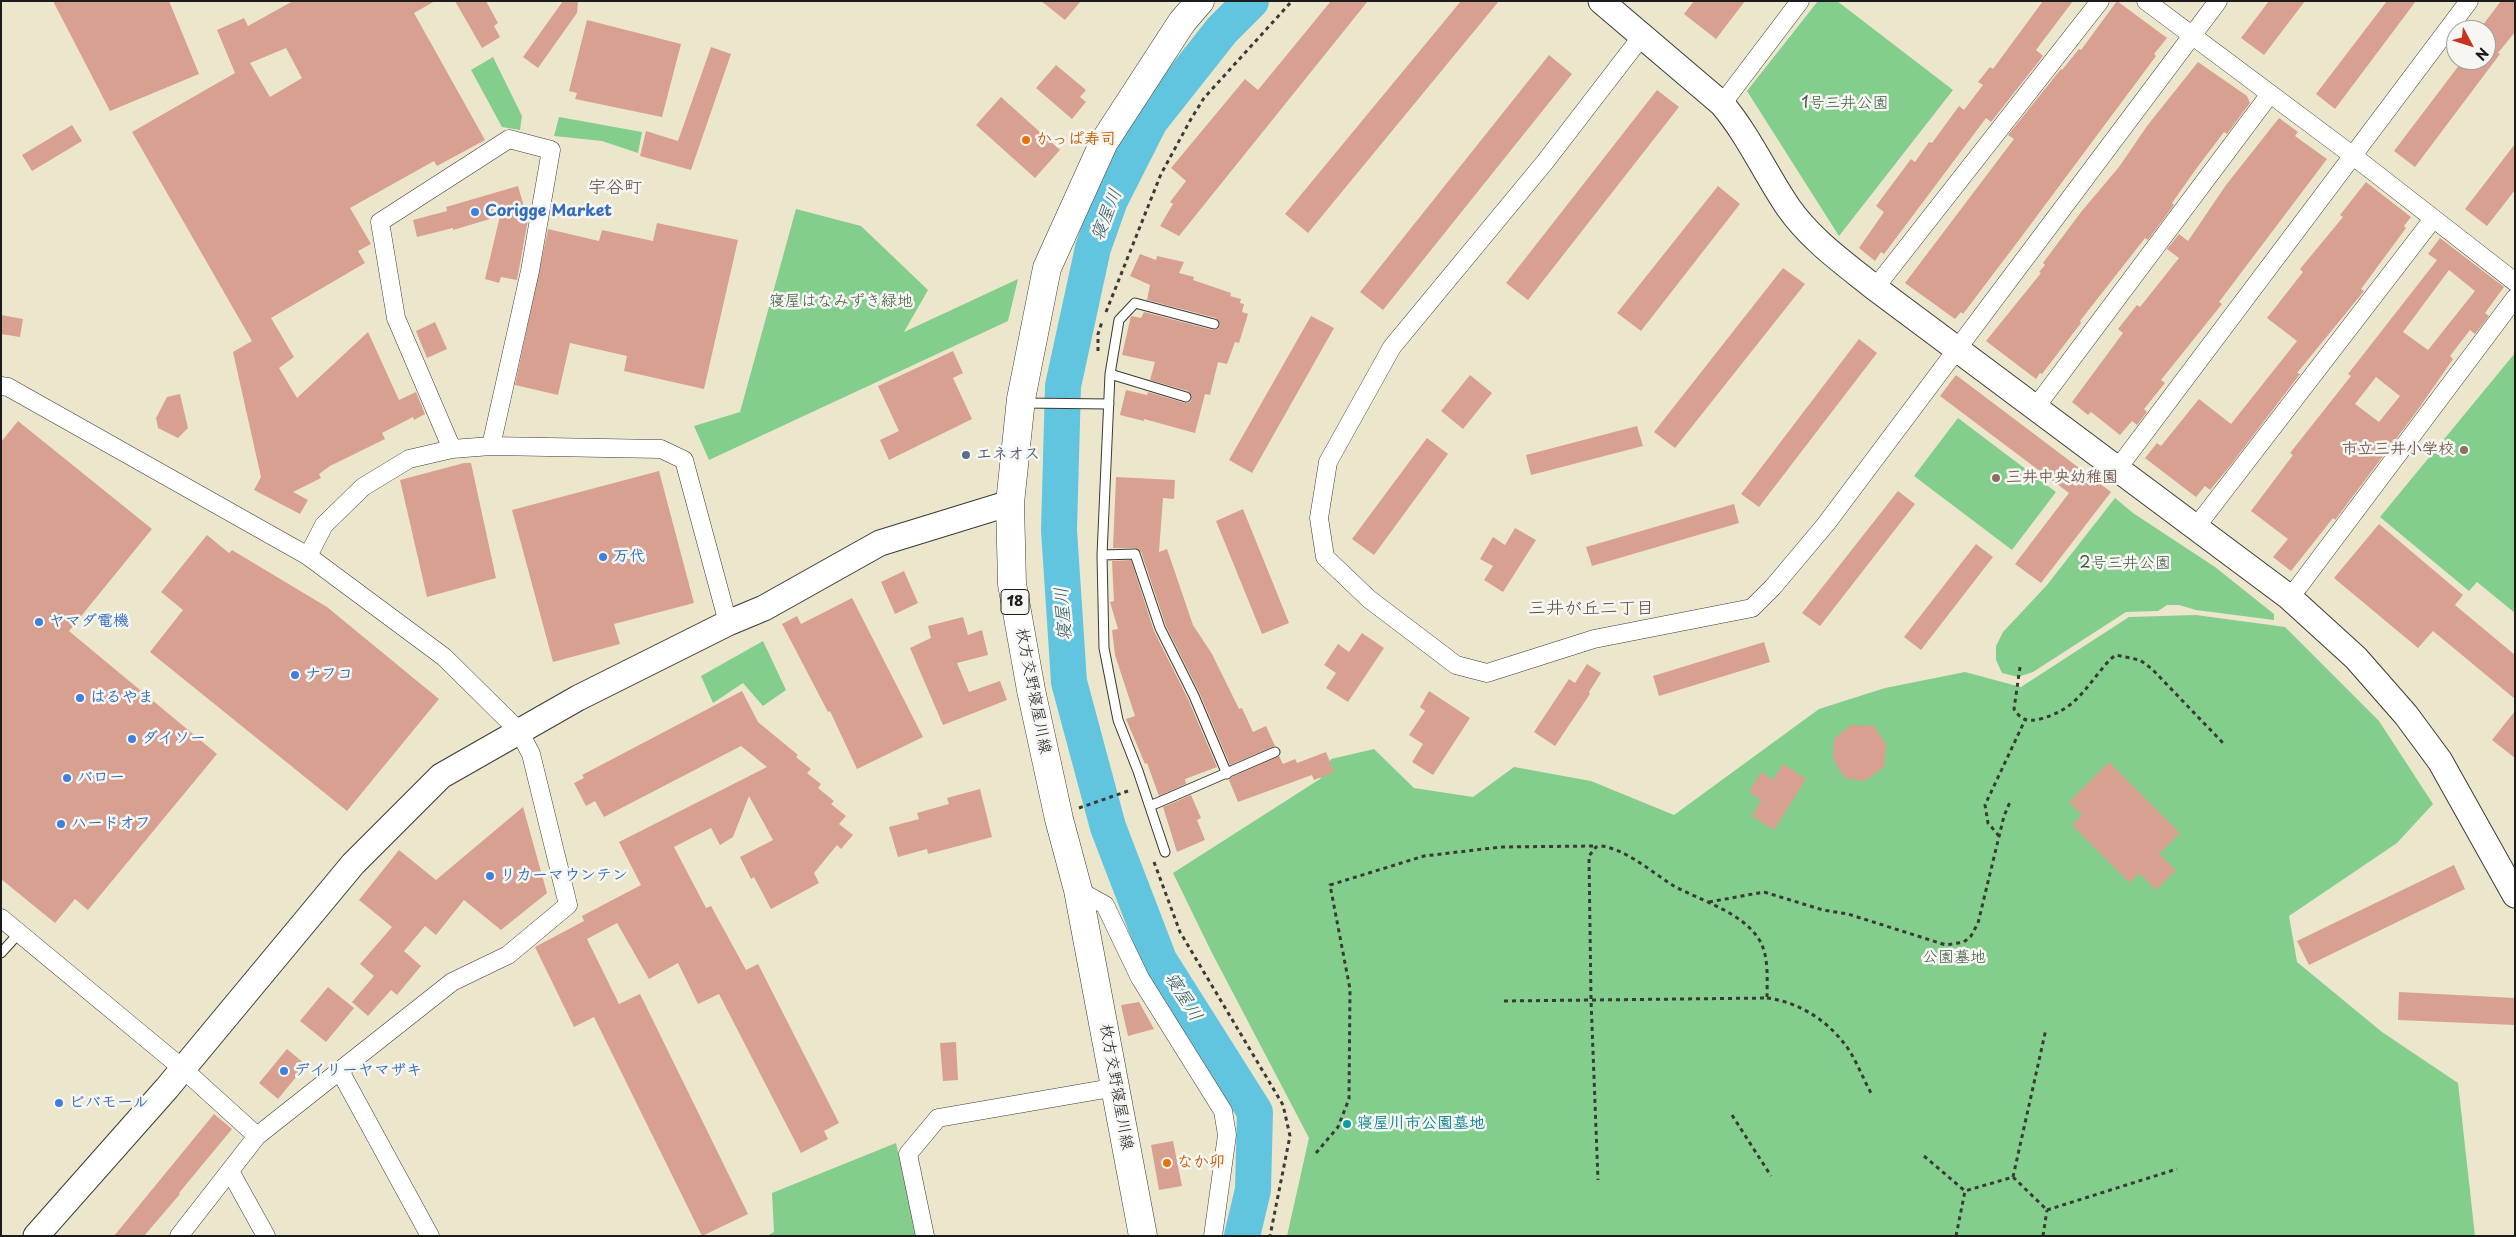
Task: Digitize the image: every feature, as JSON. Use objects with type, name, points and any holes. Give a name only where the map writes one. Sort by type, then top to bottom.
[{"type":"main road","name":"枚方交野寝屋川線","points":[[1143,1236],[1117,1087],[1078,890],[1059,819],[1033,700],[1012,584],[1010,503],[1020,403],[1047,268],[1104,142],[1182,22],[1200,1]]},
{"type":"street","points":[[1601,1],[1722,104],[1738,124],[1788,207],[1810,234],[1875,288],[2289,597],[2356,658],[2406,715],[2440,760],[2511,882]]},
{"type":"street","points":[[1722,104],[1800,1]]},
{"type":"street","points":[[1875,288],[2100,1]]},
{"type":"street","points":[[2146,1],[2352,155],[2515,282]]},
{"type":"street","points":[[1642,36],[1545,162],[1392,347],[1328,462],[1319,518],[1325,557],[1369,599],[1456,665],[1487,673],[1594,639],[1752,608],[1773,587],[1826,524],[2218,1]]},
{"type":"street","points":[[2118,468],[2469,1]]},
{"type":"street","points":[[2035,408],[2270,94]]},
{"type":"street","points":[[452,449],[396,318],[380,222],[509,140],[550,150],[530,271],[491,446]]},
{"type":"street","points":[[2196,527],[2434,219]]},
{"type":"street","points":[[2289,597],[2515,298]]},
{"type":"street","points":[[1,386],[8,387],[308,556],[444,657],[519,731],[531,754],[568,905],[508,955],[452,982],[257,1136],[178,1236]]},
{"type":"street","points":[[308,556],[324,524],[364,488],[409,459],[452,449],[491,446],[661,449],[684,460],[728,623]]},
{"type":"street","points":[[36,1236],[182,1068],[353,864],[441,776],[519,731],[728,623],[764,608],[880,543],[1010,503]]},
{"type":"street","points":[[1078,890],[1105,905],[1140,978],[1224,1111],[1226,1135],[1213,1236]]},
{"type":"street","points":[[1,918],[182,1068],[257,1136]]},
{"type":"street","points":[[340,1072],[430,1236]]},
{"type":"street","points":[[925,1236],[908,1154],[938,1118],[1117,1087]]},
{"type":"street","points":[[230,1171],[266,1236]]},
{"type":"lane","points":[[1165,852],[1118,720],[1104,648],[1102,555],[1110,374],[1119,320],[1135,303],[1214,324]]},
{"type":"lane","points":[[1110,374],[1186,397]]},
{"type":"lane","points":[[1020,403],[1109,404]]},
{"type":"lane","points":[[1102,555],[1135,554],[1160,628],[1194,696],[1227,774]]},
{"type":"lane","points":[[1150,806],[1275,752]]},
{"type":"lane","points":[[1,953],[19,933]]},
{"type":"path","points":[[2020,667],[2014,709],[2018,717],[2024,720],[2054,715],[2070,707],[2111,658],[2116,655],[2127,655],[2140,660],[2152,669],[2224,744]]},
{"type":"path","points":[[1999,836],[1988,823],[1985,805],[2024,720]]},
{"type":"path","points":[[1077,809],[1128,791]]},
{"type":"path","points":[[1708,902],[1764,892],[1823,910],[1848,914],[1946,945],[1955,945],[1971,936],[1978,922],[1999,836],[2010,802]]},
{"type":"path","points":[[1596,846],[1589,856],[1591,1000],[1598,1180]]},
{"type":"path","points":[[1316,1153],[1338,1127],[1349,1099],[1350,989],[1330,885],[1424,856],[1501,847],[1607,847],[1628,856],[1676,887],[1733,916],[1760,940],[1768,975],[1767,998]]},
{"type":"path","points":[[1504,1001],[1767,998],[1784,1000],[1801,1008],[1832,1031],[1843,1042],[1871,1093]]},
{"type":"path","points":[[2013,1177],[2046,1029]]},
{"type":"path","points":[[1732,1115],[1771,1176]]},
{"type":"path","points":[[1924,1156],[1965,1191]]},
{"type":"path","points":[[2048,1210],[2177,1170]]},
{"type":"path","points":[[1965,1191],[2013,1177]]},
{"type":"path","points":[[2013,1177],[2048,1210]]},
{"type":"path","points":[[1956,1236],[1965,1191]]},
{"type":"path","points":[[2043,1236],[2048,1210]]},
{"type":"green space","name":"1号三井公園","points":[[1818,1],[1837,1],[1953,90],[1839,236],[1747,91]]},
{"type":"green space","points":[[493,57],[522,116],[520,130],[502,127],[471,70]]},
{"type":"green space","points":[[559,117],[642,132],[638,153],[602,141],[554,136]]},
{"type":"green space","name":"寝屋はなみずき緑地","points":[[796,209],[861,226],[928,290],[904,332],[1018,279],[1008,321],[709,460],[694,426],[740,412]]},
{"type":"green space","points":[[2515,353],[2515,613],[2477,582],[2469,591],[2380,517]]},
{"type":"green space","points":[[1958,418],[2056,492],[2012,550],[1914,476]]},
{"type":"green space","name":"2号三井公園","points":[[2115,498],[2133,513],[2215,567],[2274,614],[2274,620],[2196,610],[2179,605],[2167,605],[2158,611],[2126,612],[2033,672],[2018,677],[2002,673],[1996,660],[1996,646],[2003,632],[2047,585]]},
{"type":"green space","name":"公園墓地","points":[[2196,615],[2285,627],[2379,721],[2433,804],[2397,843],[2289,916],[2297,962],[2382,1032],[2458,1083],[2475,1236],[1287,1236],[1309,1138],[1211,951],[1173,873],[1320,779],[1331,759],[1374,749],[1414,788],[1473,797],[1514,767],[1591,781],[1674,815],[1819,709],[1885,688],[1965,672],[2021,687],[2129,617]]},
{"type":"green space","points":[[763,641],[786,690],[763,706],[743,683],[713,703],[701,676]]},
{"type":"green space","points":[[896,1143],[916,1236],[767,1236],[774,1232],[772,1193]]},
{"type":"building","points":[[53,1],[169,1],[199,74],[110,111]]},
{"type":"building","points":[[293,1],[435,1],[414,13],[485,140],[437,166],[434,161],[350,208],[371,244],[358,251],[365,263],[271,318],[294,357],[279,368],[297,398],[368,332],[399,400],[416,392],[425,414],[414,420],[413,417],[382,433],[385,439],[330,466],[319,474],[321,478],[293,492],[308,500],[300,514],[254,490],[261,477],[233,352],[252,341],[132,132],[235,73],[217,30],[244,18],[248,26]],"holes":[[[286,48],[302,78],[270,97],[250,63]]]},
{"type":"building","points":[[455,1],[486,1],[498,23],[494,26],[500,37],[482,48]]},
{"type":"building","points":[[563,1],[578,1],[577,13],[538,68],[523,57]]},
{"type":"building","points":[[1041,1],[1081,1],[1065,20]]},
{"type":"building","points":[[1331,1],[1368,1],[1179,236],[1160,226],[1173,204],[1170,202],[1186,181],[1171,168],[1245,79],[1258,90]]},
{"type":"building","points":[[1461,1],[1499,1],[1308,233],[1285,214]]},
{"type":"building","points":[[1694,1],[1745,1],[1716,39],[1684,14]]},
{"type":"building","points":[[2043,1],[2073,1],[2036,50],[2043,56],[1991,122],[1986,118],[1884,254],[1881,252],[1875,261],[1859,248],[1884,212],[1876,206],[1911,159],[1915,162],[1929,142],[1932,143],[1959,106],[1964,110],[1983,85],[1978,82],[1990,67],[1993,69]]},
{"type":"building","points":[[2117,1],[2167,38],[2154,54],[2156,56],[2022,236],[1963,314],[1961,312],[1955,319],[1905,283],[2014,139],[2008,135],[2061,69],[2079,49],[2081,50]]},
{"type":"building","points":[[2269,1],[2305,1],[2264,55],[2241,38]]},
{"type":"building","points":[[2387,1],[2416,1],[2335,109],[2316,94]]},
{"type":"building","points":[[2501,1],[2515,1],[2515,32],[2498,53],[2500,54],[2496,59],[2496,20],[2487,20]]},
{"type":"building","points":[[587,20],[681,44],[662,117],[575,99],[577,93],[569,91]]},
{"type":"building","points":[[711,47],[731,54],[691,170],[640,156],[646,131],[678,141]]},
{"type":"building","points":[[1549,55],[1572,74],[1383,310],[1360,292]]},
{"type":"building","points":[[2198,62],[2247,96],[2250,103],[2227,134],[2224,132],[2196,169],[2172,203],[2174,205],[2148,240],[2145,238],[2080,321],[2081,323],[2042,374],[2040,373],[2036,379],[1986,341],[2041,273],[2039,272],[2045,265],[2043,263],[2081,212],[2119,167],[2147,126]]},
{"type":"building","points":[[1056,65],[1086,90],[1080,97],[1086,102],[1072,119],[1036,88]]},
{"type":"building","points":[[2455,70],[2488,70],[2415,167],[2394,151]]},
{"type":"building","points":[[1657,90],[1679,107],[1528,300],[1506,283]]},
{"type":"building","points":[[1001,97],[1060,150],[1035,178],[976,125]]},
{"type":"building","points":[[2279,118],[2298,132],[2295,136],[2327,159],[2219,302],[2222,304],[2161,380],[2165,383],[2144,409],[2147,412],[2137,425],[2132,421],[2120,435],[2091,412],[2088,415],[2072,402],[2123,333],[2118,329],[2137,305],[2140,307],[2179,258],[2167,249],[2179,234],[2188,241],[2226,185]]},
{"type":"building","points":[[72,125],[82,141],[32,171],[22,155]]},
{"type":"building","points":[[2515,144],[2515,190],[2487,226],[2465,209]]},
{"type":"building","points":[[2366,182],[2411,217],[2404,226],[2406,228],[2361,289],[2364,291],[2297,373],[2300,374],[2230,466],[2210,490],[2205,486],[2196,497],[2145,458],[2157,443],[2161,446],[2199,399],[2231,424],[2297,341],[2267,318],[2303,272],[2300,269],[2343,217],[2340,215]]},
{"type":"building","points":[[518,186],[528,220],[517,280],[501,277],[499,283],[485,279],[500,216],[453,230],[453,228],[417,237],[413,220],[447,211],[446,207]]},
{"type":"building","points":[[1718,186],[1740,204],[1641,331],[1617,313]]},
{"type":"building","points":[[657,223],[738,240],[704,389],[624,371],[627,356],[570,343],[558,395],[515,385],[548,229],[599,241],[602,230],[653,241]]},
{"type":"building","points":[[2440,238],[2504,287],[2485,313],[2489,316],[2475,334],[2470,330],[2450,356],[2453,359],[2417,411],[2335,520],[2333,518],[2291,571],[2273,557],[2288,539],[2251,511],[2293,455],[2290,453],[2351,376],[2348,374],[2437,260],[2428,254]],"holes":[[[2449,270],[2475,291],[2428,350],[2403,332]],[[2376,377],[2400,396],[2379,422],[2355,404]]]},
{"type":"building","points":[[1140,254],[1156,260],[1157,256],[1184,262],[1179,273],[1194,277],[1193,280],[1231,293],[1230,296],[1241,299],[1240,303],[1244,304],[1242,312],[1248,314],[1239,343],[1235,342],[1227,364],[1218,362],[1210,395],[1205,394],[1195,433],[1144,419],[1144,421],[1120,415],[1126,390],[1147,395],[1148,392],[1185,403],[1190,402],[1192,398],[1188,391],[1150,380],[1155,362],[1122,355],[1131,316],[1141,318],[1144,312],[1213,330],[1218,329],[1220,325],[1216,318],[1147,300],[1150,285],[1130,276]]},
{"type":"building","points":[[1783,268],[1805,284],[1675,448],[1654,432]]},
{"type":"building","points":[[1,315],[23,319],[20,337],[1,334]]},
{"type":"building","points":[[1311,316],[1334,328],[1252,473],[1229,460]]},
{"type":"building","points":[[435,322],[447,349],[427,358],[416,331]]},
{"type":"building","points":[[1859,339],[1877,353],[1759,507],[1741,494]]},
{"type":"building","points":[[953,351],[963,373],[953,378],[972,419],[889,460],[880,440],[899,431],[878,386]]},
{"type":"building","points":[[1470,375],[1492,393],[1463,429],[1441,411]]},
{"type":"building","points":[[1956,375],[2111,492],[2041,583],[2015,564],[2069,493],[1940,396]]},
{"type":"building","points":[[180,394],[188,428],[178,438],[158,428],[156,418],[167,397]]},
{"type":"building","points":[[18,421],[152,529],[69,631],[217,754],[88,910],[75,899],[55,923],[1,879],[1,442]]},
{"type":"building","points":[[1637,426],[1643,446],[1531,475],[1526,455]]},
{"type":"building","points":[[1427,438],[1448,454],[1374,555],[1352,539]]},
{"type":"building","points":[[464,463],[471,463],[496,578],[427,597],[400,480]]},
{"type":"building","name":"万代","points":[[659,471],[694,603],[614,624],[620,644],[553,662],[512,510]]},
{"type":"building","points":[[1116,477],[1175,480],[1174,499],[1163,498],[1159,552],[1167,549],[1193,625],[1212,654],[1239,709],[1242,708],[1253,732],[1266,726],[1275,746],[1230,765],[1200,694],[1166,626],[1141,552],[1135,548],[1113,548]]},
{"type":"building","points":[[1898,491],[1915,504],[1820,626],[1802,613]]},
{"type":"building","points":[[1734,504],[1739,523],[1592,566],[1586,547]]},
{"type":"building","points":[[1243,509],[1289,623],[1262,634],[1216,521]]},
{"type":"building","points":[[2379,524],[2463,595],[2455,605],[2515,655],[2515,699],[2433,631],[2418,648],[2334,578]]},
{"type":"building","points":[[1515,528],[1536,540],[1503,592],[1484,580],[1493,566],[1480,559],[1493,537],[1505,545]]},
{"type":"building","name":"ナフコ","points":[[207,535],[229,553],[232,550],[327,607],[439,699],[347,811],[150,652],[183,610],[161,592]]},
{"type":"building","points":[[1976,544],[1993,557],[1921,650],[1904,637]]},
{"type":"building","points":[[1131,560],[1154,631],[1188,699],[1217,767],[1185,779],[1186,784],[1159,796],[1147,763],[1145,764],[1126,719],[1135,716],[1115,655],[1112,630],[1118,629],[1110,602],[1114,601],[1112,561]]},
{"type":"building","points":[[904,571],[918,603],[895,614],[881,582]]},
{"type":"building","points":[[852,598],[923,737],[857,769],[830,711],[828,712],[782,624],[797,616],[801,624]]},
{"type":"building","points":[[963,617],[968,635],[982,630],[988,655],[957,663],[969,692],[1000,681],[1007,700],[943,725],[910,648],[931,638],[928,626]]},
{"type":"building","points":[[1362,633],[1384,648],[1348,702],[1326,688],[1336,673],[1324,665],[1338,644],[1349,652]]},
{"type":"building","points":[[1764,642],[1770,662],[1659,696],[1653,676]]},
{"type":"building","points":[[1587,664],[1601,673],[1589,692],[1590,694],[1555,746],[1534,732],[1569,679],[1575,683]]},
{"type":"building","points":[[742,691],[758,722],[798,755],[796,757],[811,769],[807,773],[821,784],[818,788],[834,801],[831,804],[846,816],[839,824],[853,835],[841,849],[837,845],[814,873],[819,883],[771,909],[754,877],[751,879],[740,857],[773,840],[749,796],[733,837],[720,845],[711,828],[674,847],[706,908],[711,906],[746,970],[758,964],[839,1123],[824,1131],[828,1139],[801,1153],[719,994],[698,1004],[678,963],[649,979],[617,923],[587,939],[619,1004],[640,994],[748,1214],[702,1236],[594,1017],[574,1027],[535,947],[584,921],[582,916],[641,885],[619,842],[767,767],[741,746],[604,817],[595,801],[586,806],[574,783],[584,778],[582,775]]},
{"type":"building","points":[[1429,691],[1470,718],[1433,775],[1412,762],[1423,744],[1409,735],[1425,711],[1420,707]]},
{"type":"building","points":[[2515,711],[2515,758],[2492,740]]},
{"type":"building","points":[[1851,725],[1874,726],[1886,744],[1884,767],[1865,781],[1845,778],[1833,759],[1834,739]]},
{"type":"building","points":[[1326,752],[1334,772],[1314,780],[1312,775],[1238,802],[1229,780],[1232,777],[1279,756],[1283,764],[1295,759],[1297,763]]},
{"type":"building","points":[[2109,762],[2180,833],[2159,854],[2176,870],[2156,890],[2139,873],[2130,883],[2072,825],[2082,815],[2069,802]]},
{"type":"building","points":[[1783,764],[1806,779],[1774,830],[1752,816],[1761,800],[1749,792],[1761,772],[1773,780]]},
{"type":"building","points":[[980,789],[992,837],[928,854],[927,849],[898,857],[889,827],[919,819],[917,813],[949,804],[947,798]]},
{"type":"building","points":[[1191,795],[1201,818],[1197,820],[1205,840],[1177,852],[1163,807]]},
{"type":"building","points":[[523,807],[547,893],[501,930],[464,900],[436,935],[425,926],[404,951],[421,966],[397,995],[391,990],[368,1016],[352,1002],[374,976],[360,964],[392,927],[359,900],[399,850],[436,880]]},
{"type":"building","points":[[2454,865],[2465,889],[2309,965],[2297,941]]},
{"type":"building","points":[[328,987],[354,1008],[326,1042],[300,1021]]},
{"type":"building","points":[[2399,992],[2515,998],[2515,1025],[2398,1020]]},
{"type":"building","points":[[1139,1002],[1154,1029],[1128,1036],[1121,1005]]},
{"type":"building","points":[[956,1042],[958,1080],[943,1081],[940,1043]]},
{"type":"building","points":[[287,1049],[306,1065],[278,1099],[259,1083]]},
{"type":"building","points":[[214,1114],[232,1129],[180,1194],[144,1236],[114,1236]]},
{"type":"building","points":[[1173,1141],[1182,1186],[1159,1190],[1151,1145]]},
{"type":"waterway","name":"寝屋川","points":[[1242,1236],[1253,1190],[1255,1112],[1159,960],[1108,827],[1069,682],[1059,530],[1063,386],[1093,248],[1110,200],[1150,121],[1222,30],[1251,1]]},
{"type":"place","name":"かっぱ寿司","points":[[1026,140]]},
{"type":"place","name":"Corigge Market","points":[[475,212]]},
{"type":"place","name":"市立三井小学校","points":[[2464,450]]},
{"type":"place","name":"エネオス","points":[[966,455]]},
{"type":"place","name":"三井中央幼稚園","points":[[1996,478]]},
{"type":"place","name":"万代","points":[[603,557]]},
{"type":"place","name":"ヤマダ電機","points":[[39,622]]},
{"type":"place","name":"ナフコ","points":[[295,675]]},
{"type":"place","name":"はるやま","points":[[80,698]]},
{"type":"place","name":"ダイソー","points":[[132,739]]},
{"type":"place","name":"バロー","points":[[67,778]]},
{"type":"place","name":"ハードオフ","points":[[61,824]]},
{"type":"place","name":"リカーマウンテン","points":[[490,876]]},
{"type":"place","name":"デイリーヤマザキ","points":[[284,1071]]},
{"type":"place","name":"ビバモール","points":[[59,1103]]},
{"type":"place","name":"寝屋川市公園墓地","points":[[1347,1124]]},
{"type":"place","name":"なか卯","points":[[1167,1163]]},
{"type":"district","name":"宇谷町","points":[[615,188]]},
{"type":"district","name":"三井が丘二丁目","points":[[1591,609]]}]
